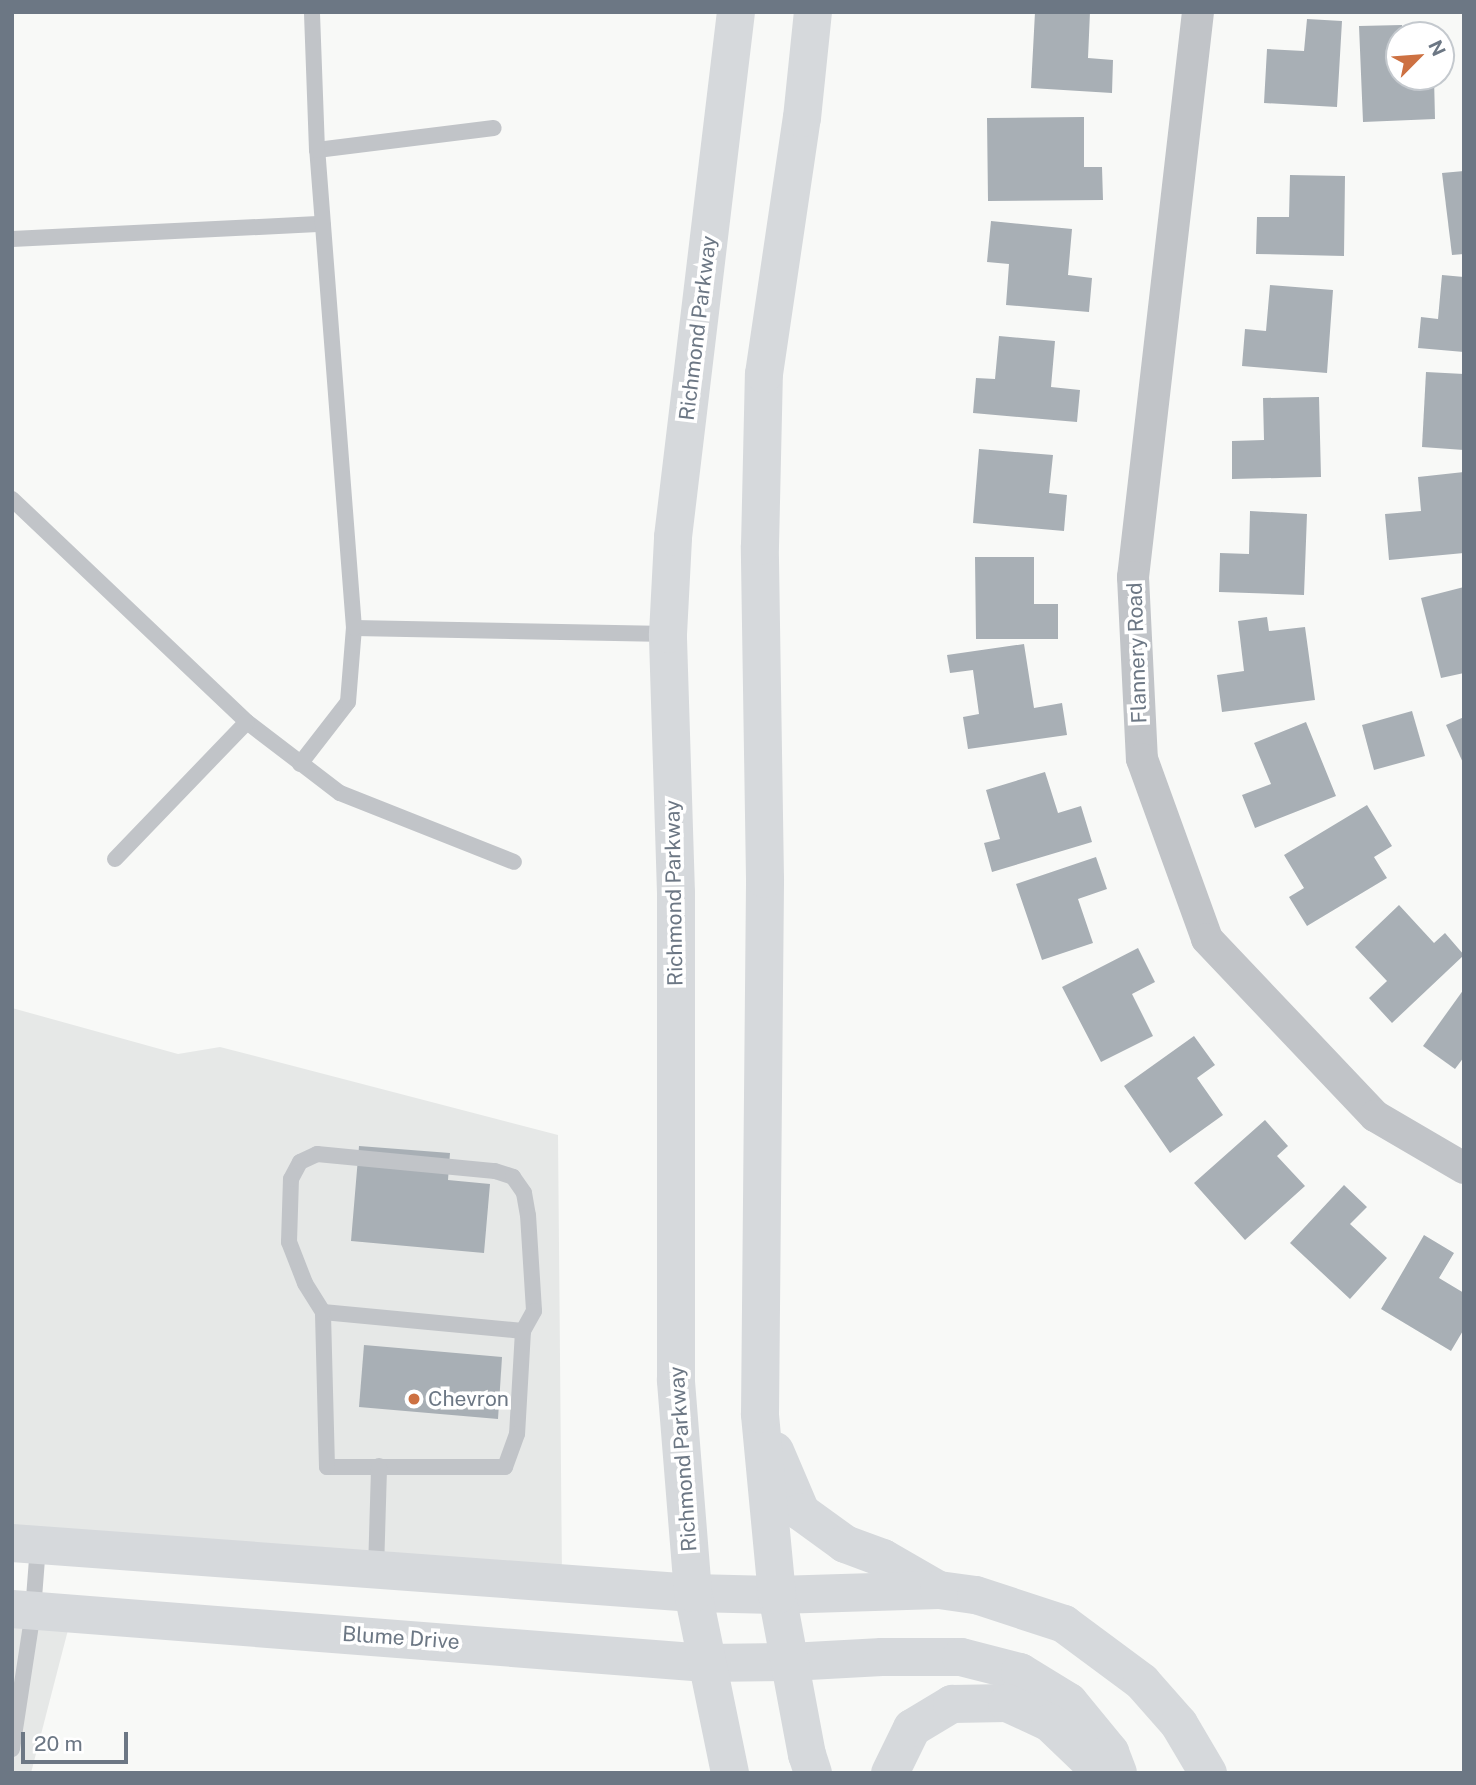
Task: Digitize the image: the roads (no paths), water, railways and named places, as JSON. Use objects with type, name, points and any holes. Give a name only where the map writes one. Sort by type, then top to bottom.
[{"type":"main road","name":"Richmond Parkway","points":[[730,1773],[693,1593],[676,1380],[676,893],[668,634],[673,537],[736,12]]},
{"type":"main road","points":[[813,12],[803,118],[764,374],[760,546],[765,879],[760,1415],[777,1595],[807,1755],[813,1773]]},
{"type":"main road","points":[[760,1415],[801,1512],[845,1545],[883,1558],[939,1590]]},
{"type":"main road","points":[[25,1544],[693,1593],[777,1595],[939,1590],[976,1595],[1064,1624],[1101,1648],[1142,1682],[1180,1724],[1208,1773]]},
{"type":"main road","name":"Blume Drive","points":[[23,1610],[706,1663],[961,1657],[1020,1672],[1069,1702],[1110,1752],[1118,1773]]},
{"type":"main road","points":[[890,1773],[912,1728],[952,1704],[1007,1703],[1049,1723],[1102,1773]]},
{"type":"street","name":"Flannery Road","points":[[1198,12],[1133,577],[1142,759],[1207,939],[1375,1116],[1464,1168]]},
{"type":"lane","points":[[300,764],[348,702],[354,628],[317,150],[312,12]]},
{"type":"lane","points":[[317,150],[494,128]]},
{"type":"lane","points":[[12,239],[323,224]]},
{"type":"lane","points":[[12,499],[247,722],[340,793],[514,862]]},
{"type":"lane","points":[[354,628],[668,634]]},
{"type":"lane","points":[[115,859],[247,722]]},
{"type":"lane","points":[[317,1154],[495,1171],[513,1177],[524,1193],[528,1214],[534,1311],[523,1331],[517,1434],[505,1467],[327,1467],[323,1312],[305,1283],[289,1242],[291,1179],[300,1162],[317,1154]]},
{"type":"lane","points":[[323,1312],[523,1331]]},
{"type":"lane","points":[[376,1570],[379,1466]]},
{"type":"lane","points":[[12,1749],[23,1610],[25,1544]]},
{"type":"place","name":"Chevron","points":[[414,1399]]}]
